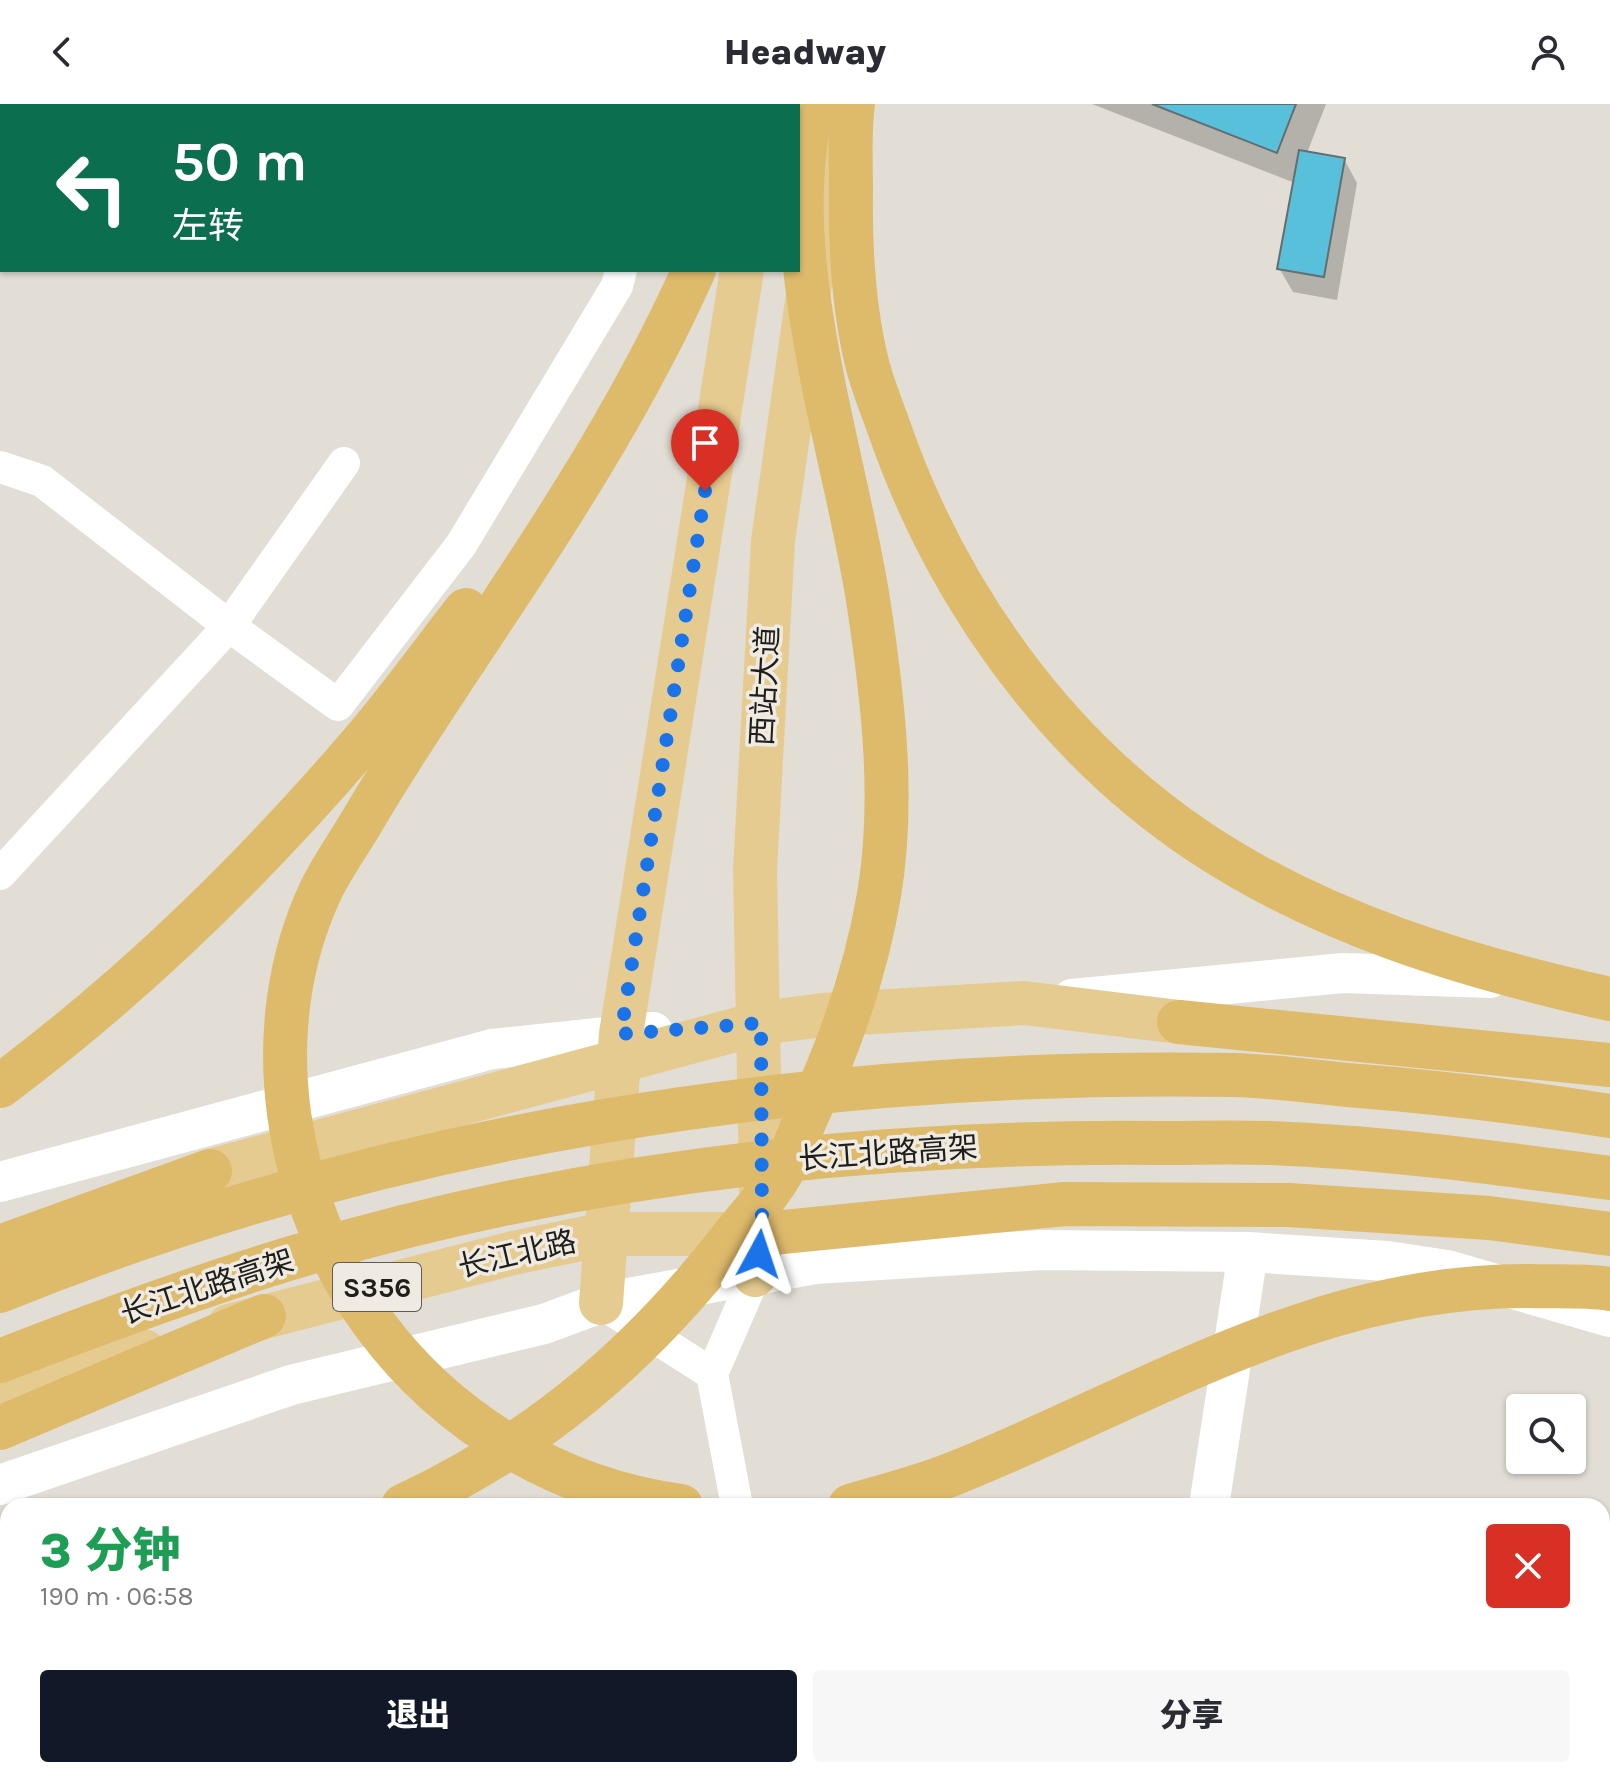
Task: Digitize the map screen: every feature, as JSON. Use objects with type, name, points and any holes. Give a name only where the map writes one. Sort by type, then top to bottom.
[{"type":"highway","points":[[420,1498],[464,1478],[577,1402],[683,1301],[780,1175],[835,1056],[859,982],[880,893],[885,815],[883,732],[869,606],[812,318],[804,228],[804,166],[813,104]]},
{"type":"highway","points":[[853,104],[850,262],[867,364],[902,466],[950,569],[1023,679],[1107,771],[1199,841],[1304,902],[1397,942],[1610,999]]},
{"type":"highway","points":[[0,1086],[103,1003],[184,929],[262,853],[366,739],[470,605],[527,524],[577,441],[663,272]]},
{"type":"highway","points":[[633,1498],[587,1485],[527,1458],[456,1410],[389,1343],[341,1273],[318,1226],[301,1177],[285,1073],[288,1016],[299,951],[321,890],[406,747],[560,516],[638,385],[693,272]]},
{"type":"highway","points":[[1179,1022],[1610,1065]]},
{"type":"highway","points":[[0,1291],[80,1258],[247,1203],[384,1166],[579,1123],[773,1096],[1002,1078],[1237,1075],[1498,1098],[1610,1116]]},
{"type":"highway","name":"长江北路高架","points":[[0,1361],[122,1314],[289,1259],[461,1215],[718,1168],[852,1153],[1062,1142],[1275,1143],[1491,1162],[1610,1178]]},
{"type":"highway","points":[[0,1247],[210,1171]]},
{"type":"highway","points":[[758,1254],[1065,1204],[1289,1205],[1489,1218],[1610,1234]]},
{"type":"highway","points":[[876,1498],[957,1473],[1212,1358],[1303,1322],[1412,1297],[1494,1286],[1610,1289]]},
{"type":"highway","points":[[0,1428],[264,1316]]},
{"type":"main road","name":"西站大道","points":[[758,1254],[761,1023],[755,870],[773,541],[806,308],[832,157],[853,104]]},
{"type":"main road","points":[[601,1303],[619,1048],[742,272]]},
{"type":"main road","points":[[0,1260],[210,1171],[619,1048],[823,1015],[1024,1003],[1179,1022]]},
{"type":"main road","name":"长江北路","points":[[0,1393],[264,1316],[513,1253],[605,1234],[758,1254]]},
{"type":"street","points":[[0,467],[42,481],[229,626],[338,705],[461,545],[617,286],[620,272]]},
{"type":"street","points":[[0,874],[229,626],[344,463]]},
{"type":"street","points":[[1024,1003],[1343,973],[1610,984]]},
{"type":"street","points":[[0,1182],[492,1049],[619,1048]]},
{"type":"street","points":[[0,1485],[291,1385],[544,1324],[758,1254],[815,1264],[1042,1250],[1248,1252],[1387,1261],[1447,1270],[1610,1317]]},
{"type":"street","points":[[1210,1498],[1248,1252]]},
{"type":"street","points":[[735,1498],[712,1374],[758,1254]]},
{"type":"street","points":[[601,1303],[712,1374]]},
{"type":"building","points":[[1152,104],[1296,104],[1277,153]]},
{"type":"building","points":[[1299,150],[1345,158],[1324,277],[1277,269]]},
{"type":"route","points":[[705,491],[621,1034],[761,1023],[762,1234],[759,1254]]}]
